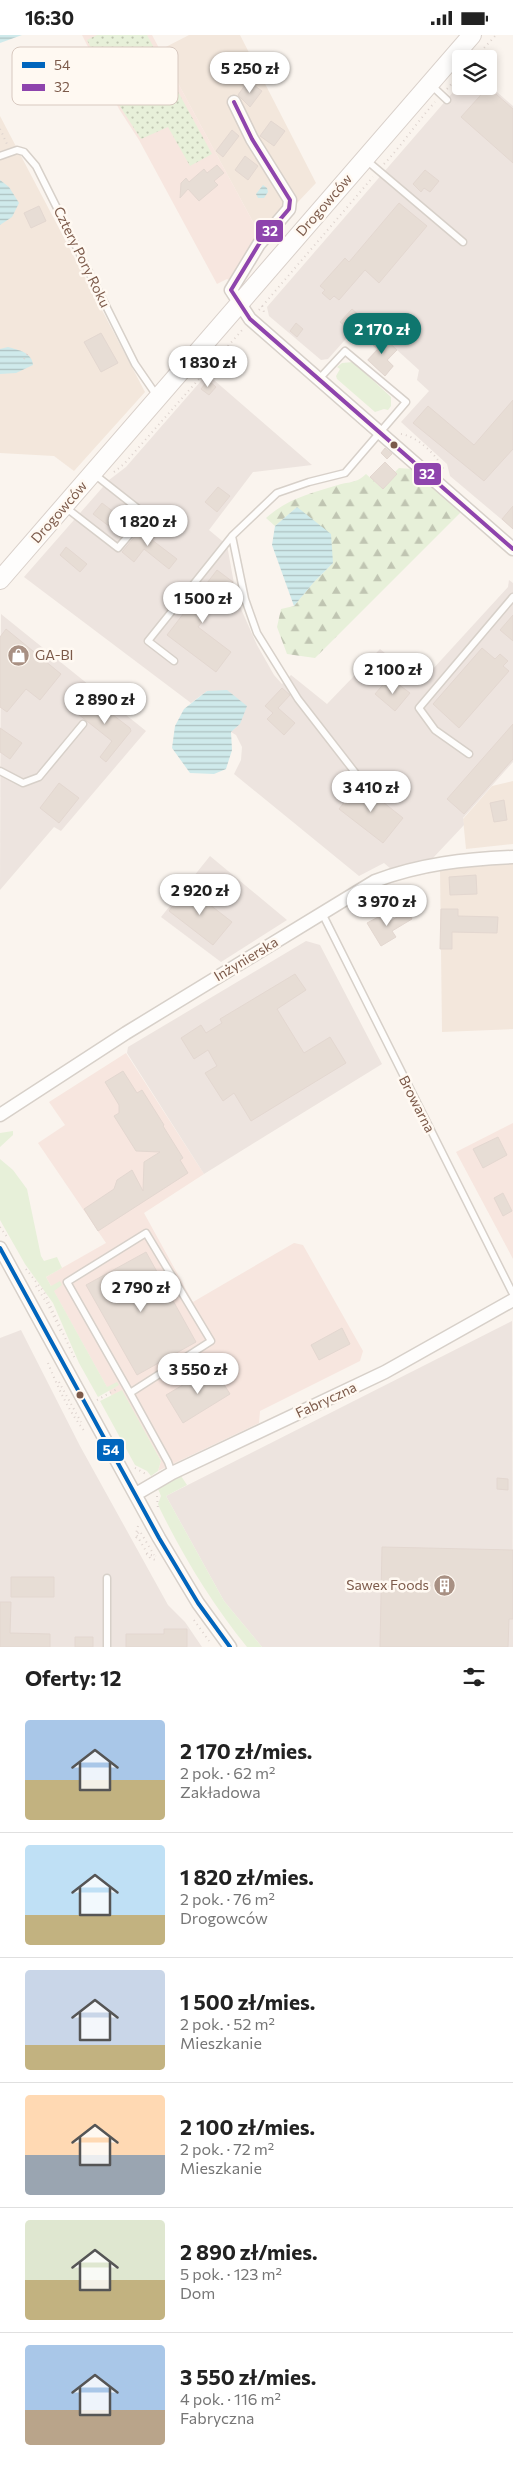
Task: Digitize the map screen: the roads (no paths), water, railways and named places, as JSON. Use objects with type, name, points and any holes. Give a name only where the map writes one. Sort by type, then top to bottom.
[{"type":"main road","name":"Drogowców","points":[[0,580],[64,506],[97,477],[157,397],[364,158],[436,89],[472,35]]},
{"type":"street","points":[[234,102],[252,139],[291,204],[289,209],[259,244],[230,290],[250,319],[513,549]]},
{"type":"street","name":"Inżynierska","points":[[0,1115],[126,1033],[375,881],[400,872],[457,860],[513,857]]},
{"type":"street","points":[[5,1245],[136,1494],[198,1603],[230,1647]]},
{"type":"street","name":"Fabryczna","points":[[136,1494],[172,1473],[386,1372],[513,1300]]},
{"type":"lane","points":[[436,89],[447,100]]},
{"type":"lane","name":"Cztery Pory Roku","points":[[0,156],[17,150],[24,152],[36,166],[135,364],[157,397]]},
{"type":"lane","points":[[364,158],[463,242]]},
{"type":"lane","points":[[174,661],[148,641],[232,536],[277,493],[309,482],[345,473],[406,402],[345,351],[319,379]]},
{"type":"lane","points":[[64,506],[118,548],[146,515],[97,477]]},
{"type":"lane","points":[[232,536],[245,599],[257,633],[298,699],[357,775]]},
{"type":"lane","points":[[469,754],[435,729],[419,708],[513,597]]},
{"type":"lane","points":[[0,771],[23,783],[39,777],[83,724]]},
{"type":"lane","name":"Browarna","points":[[322,913],[513,1294]]},
{"type":"lane","points":[[130,1393],[211,1341],[146,1233],[67,1282],[168,1462],[172,1473]]},
{"type":"lane","points":[[107,1578],[107,1647]]},
{"type":"water","points":[[0,35],[22,35],[0,43]]},
{"type":"water","points":[[0,180],[9,187],[19,203],[12,217],[0,225]]},
{"type":"water","points":[[263,185],[267,188],[268,192],[264,198],[258,198],[256,194]]},
{"type":"water","points":[[8,347],[27,354],[33,365],[16,373],[0,374],[0,349]]},
{"type":"water","points":[[297,507],[331,534],[333,563],[294,606],[272,545],[275,526]]},
{"type":"water","points":[[227,690],[247,706],[240,724],[231,732],[232,750],[226,769],[214,774],[190,773],[172,748],[175,726],[184,709],[207,691]]},
{"type":"place","name":"GA-BI","points":[[19,655]]},
{"type":"place","name":"Sawex Foods","points":[[445,1585]]}]
